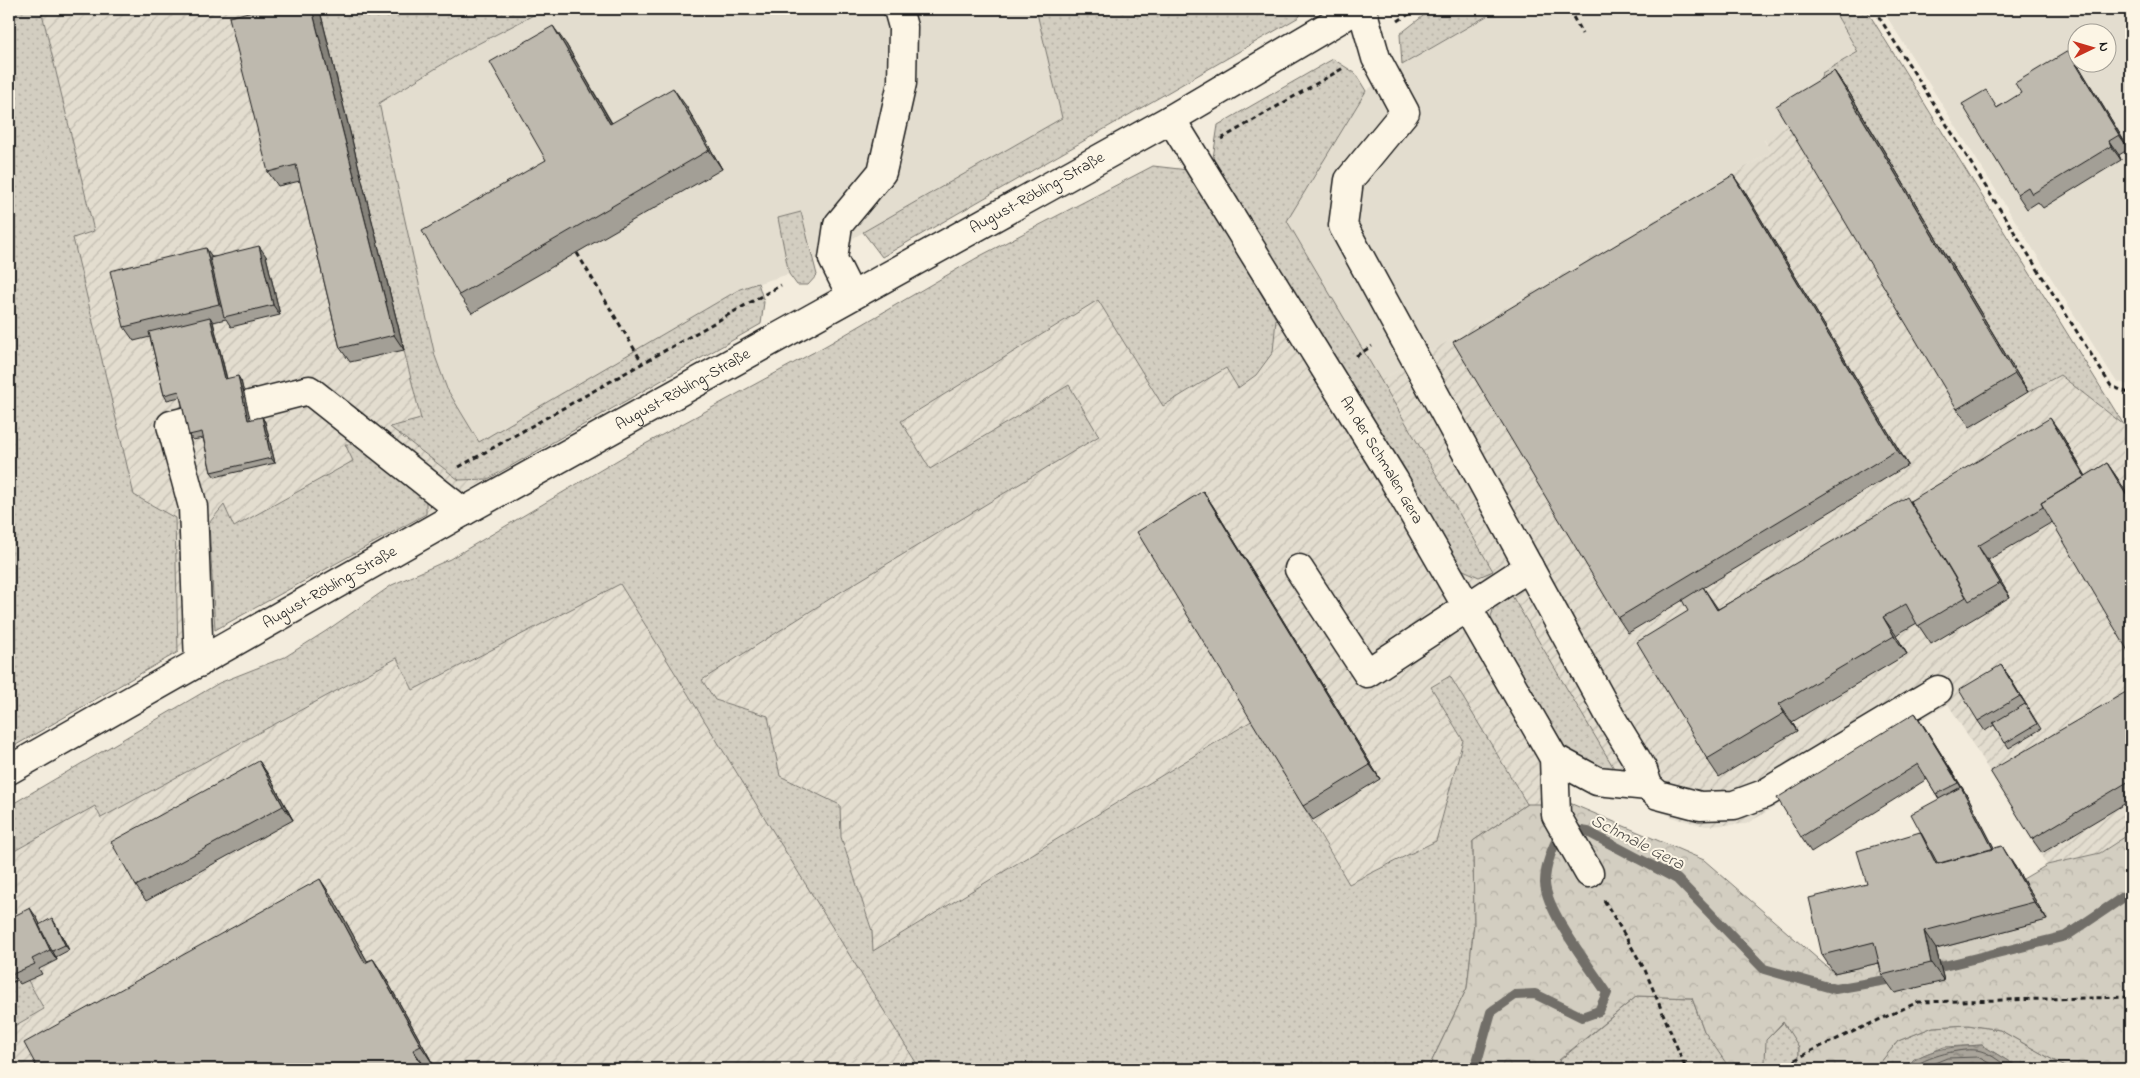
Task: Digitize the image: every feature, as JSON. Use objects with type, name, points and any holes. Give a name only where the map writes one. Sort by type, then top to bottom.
[{"type":"street","points":[[851,295],[833,259],[838,225],[882,172],[902,83],[903,27],[898,9]]},
{"type":"street","name":"August-Röbling-Straße","points":[[9,770],[851,295],[1171,119],[1357,9]]},
{"type":"street","points":[[1362,9],[1376,58],[1405,112],[1349,180],[1343,226],[1401,329],[1610,716],[1643,770],[1648,786],[1658,795],[1700,806],[1734,805],[1764,794],[1938,690]]},
{"type":"street","name":"An der Schmalen Gera","points":[[1171,119],[1469,607],[1554,758],[1556,815],[1586,867]]},
{"type":"street","points":[[199,663],[193,507],[171,425],[309,390],[464,512]]},
{"type":"street","points":[[1299,569],[1367,674],[1530,567]]},
{"type":"street","points":[[1554,758],[1597,781],[1648,786]]},
{"type":"path","points":[[1193,156],[1345,67],[1371,38],[1417,9]]},
{"type":"path","points":[[1569,9],[1582,34]]},
{"type":"path","points":[[1874,9],[2111,386],[2131,394]]},
{"type":"path","points":[[577,253],[642,362]]},
{"type":"path","points":[[430,484],[642,362],[781,285]]},
{"type":"path","points":[[1327,372],[1401,329]]},
{"type":"path","points":[[1586,867],[1645,970],[1686,1069]]},
{"type":"path","points":[[1779,1069],[1811,1051],[1918,1002],[2131,997]]},
{"type":"shaded area","points":[[41,9],[319,9],[421,420],[391,427],[459,480],[488,479],[426,514],[426,497],[345,444],[354,461],[234,527],[224,506],[209,524],[215,630],[178,652],[175,518],[134,495],[73,237],[94,231]]},
{"type":"shaded area","points":[[545,9],[1036,9],[1062,118],[815,260],[801,212],[779,218],[789,274],[740,289],[479,443],[447,389],[435,356],[379,103],[466,50]]},
{"type":"shaded area","points":[[1499,9],[1833,9],[1858,52],[1822,73],[1817,107],[1764,140],[1771,152],[1380,381],[1287,221],[1366,91],[1402,65]]},
{"type":"shaded area","points":[[1882,9],[2131,9],[2131,386],[2116,381]]},
{"type":"shaded area","points":[[1897,60],[2131,438],[2131,833],[2100,853],[2047,865],[1948,704],[1746,824],[1706,826],[1677,819],[1646,805],[1618,775],[1495,603],[1490,620],[1459,568],[1479,576],[1493,570],[1380,381],[1771,152],[1764,139]]},
{"type":"shaded area","points":[[1099,300],[1163,406],[1226,368],[1273,352],[1276,319],[1328,386],[1402,507],[1572,804],[1527,804],[1450,676],[1431,687],[1463,740],[1436,841],[1349,884],[1313,820],[1252,720],[872,952],[872,931],[841,837],[840,805],[780,776],[768,716],[715,700],[702,679],[839,593],[1069,386],[930,470],[900,421]]},
{"type":"shaded area","points":[[620,583],[920,1069],[9,1069],[9,1029],[44,1009],[9,947],[9,854],[95,806],[101,818],[397,658],[413,690]]},
{"type":"green space","points":[[9,9],[41,9],[94,231],[73,238],[134,495],[175,518],[178,652],[9,749]]},
{"type":"green space","points":[[319,9],[545,9],[466,50],[379,103],[435,356],[447,389],[479,442],[740,289],[758,283],[764,302],[761,324],[488,479],[459,480],[390,427],[421,419]]},
{"type":"green space","points":[[1036,9],[1304,9],[1299,17],[882,257],[863,232],[1062,118]]},
{"type":"green space","points":[[1432,9],[1499,9],[1402,65],[1400,34]]},
{"type":"green space","points":[[1833,9],[1866,9],[2124,425],[2060,375],[2028,392],[1847,89],[1820,81],[1822,73],[1858,52]]},
{"type":"green space","points":[[1333,59],[1355,73],[1366,91],[1287,221],[1493,571],[1479,577],[1459,568],[1213,158],[1218,125]]},
{"type":"green space","points":[[1153,166],[1188,170],[1276,319],[1273,352],[1256,375],[1238,388],[1226,368],[1163,406],[1098,300],[901,421],[930,469],[1069,385],[1099,436],[839,593],[702,680],[715,700],[768,716],[780,776],[840,805],[841,837],[872,931],[873,951],[1253,720],[1349,884],[1436,841],[1463,740],[1431,687],[1450,676],[1527,804],[1473,841],[1474,924],[1467,988],[1428,1069],[1141,1069],[1125,1063],[1117,1069],[920,1069],[620,584],[413,690],[397,658],[101,818],[95,806],[9,854],[9,806],[219,683],[285,657],[392,585],[450,559],[638,448],[827,345],[980,256]]},
{"type":"green space","points":[[801,212],[817,275],[808,285],[797,285],[789,274],[778,218]]},
{"type":"green space","points":[[345,444],[363,445],[426,497],[426,514],[215,630],[209,523],[224,505],[234,527],[353,461]]},
{"type":"green space","points":[[1512,596],[1618,775],[1578,769],[1490,620],[1495,603]]},
{"type":"green space","points":[[1527,804],[1572,804],[1704,860],[1834,973],[1887,961],[1944,981],[1936,949],[2046,920],[2023,879],[2047,865],[2100,853],[2131,833],[2131,1069],[2069,1069],[2000,1030],[1968,1025],[1933,1027],[1898,1041],[1875,1069],[1799,1069],[1799,1047],[1783,1022],[1766,1040],[1765,1062],[1728,1066],[1704,1031],[1692,998],[1637,996],[1559,1060],[1560,1069],[1428,1069],[1467,988],[1474,924],[1473,841]]},
{"type":"green space","points":[[9,947],[44,1009],[9,1029]]},
{"type":"green space","points":[[1637,996],[1692,998],[1704,1031],[1766,1040],[1784,1022],[1799,1047],[1799,1069],[1560,1069],[1559,1061]]},
{"type":"green space","points":[[1968,1025],[2000,1030],[2069,1069],[2021,1069],[1982,1045],[1944,1047],[1914,1059],[1904,1069],[1875,1069],[1898,1041],[1933,1027]]},
{"type":"water","points":[[1982,1045],[2021,1069],[1904,1069],[1921,1056],[1930,1052]]},
{"type":"building","points":[[260,9],[312,9],[394,335],[340,348],[296,165],[268,172],[229,17]]},
{"type":"building","points":[[2124,9],[2131,9],[2131,21]]},
{"type":"building","points":[[553,26],[610,124],[673,88],[709,150],[459,295],[422,231],[546,160],[490,62]]},
{"type":"building","points":[[2068,51],[2068,72],[2081,72],[2119,135],[2109,141],[2111,146],[2032,194],[2028,187],[2017,194],[1962,104],[1986,90],[1997,108],[2021,93],[2015,83]]},
{"type":"building","points":[[1834,71],[2015,374],[1957,409],[1776,106]]},
{"type":"building","points":[[1733,175],[1897,450],[1618,618],[1453,342]]},
{"type":"building","points":[[259,246],[273,305],[224,317],[210,258]]},
{"type":"building","points":[[206,248],[219,304],[124,327],[110,271]]},
{"type":"building","points":[[210,317],[225,379],[238,376],[248,420],[262,417],[271,458],[211,472],[202,432],[189,435],[179,391],[164,395],[149,332]]},
{"type":"building","points":[[2050,418],[2085,477],[2041,503],[2043,507],[1978,546],[2000,583],[1969,601],[1910,501]]},
{"type":"building","points":[[2107,463],[2131,503],[2131,656],[2041,503]]},
{"type":"building","points":[[1203,491],[1370,765],[1303,806],[1137,532]]},
{"type":"building","points":[[1907,497],[1966,597],[1918,626],[1906,604],[1883,617],[1894,636],[1779,704],[1784,713],[1707,759],[1637,642],[1688,611],[1682,600],[1703,587],[1717,610]]},
{"type":"building","points":[[2001,665],[2020,696],[1978,721],[1959,690]]},
{"type":"building","points":[[2131,689],[2131,780],[2032,839],[1990,771]]},
{"type":"building","points":[[2025,704],[2037,724],[2005,743],[1993,723]]},
{"type":"building","points":[[1915,713],[1958,783],[1936,794],[1918,764],[1801,837],[1777,798]]},
{"type":"building","points":[[259,761],[283,806],[136,886],[111,842]]},
{"type":"building","points":[[1961,787],[1993,849],[1938,864],[1911,814]]},
{"type":"building","points":[[1920,832],[1936,864],[2002,846],[2034,902],[1924,931],[1931,963],[1882,975],[1874,942],[1822,955],[1809,898],[1867,884],[1857,851]]},
{"type":"building","points":[[320,879],[365,963],[373,959],[421,1046],[413,1050],[424,1069],[38,1069],[24,1043]]},
{"type":"building","points":[[30,908],[50,950],[32,959],[35,964],[13,974],[11,969],[9,971],[9,913],[12,917]]},
{"type":"building","points":[[52,918],[65,945],[52,951],[39,925]]},
{"type":"waterway","name":"Schmale Gera","points":[[1475,1069],[1491,1012],[1515,995],[1535,994],[1582,1017],[1599,1011],[1607,993],[1561,923],[1547,895],[1545,883],[1550,854],[1562,828],[1588,832],[1677,879],[1764,969],[1835,989],[1892,979]]},
{"type":"waterway","name":"Schmale Gera","points":[[1940,967],[2066,936],[2131,892]]}]
